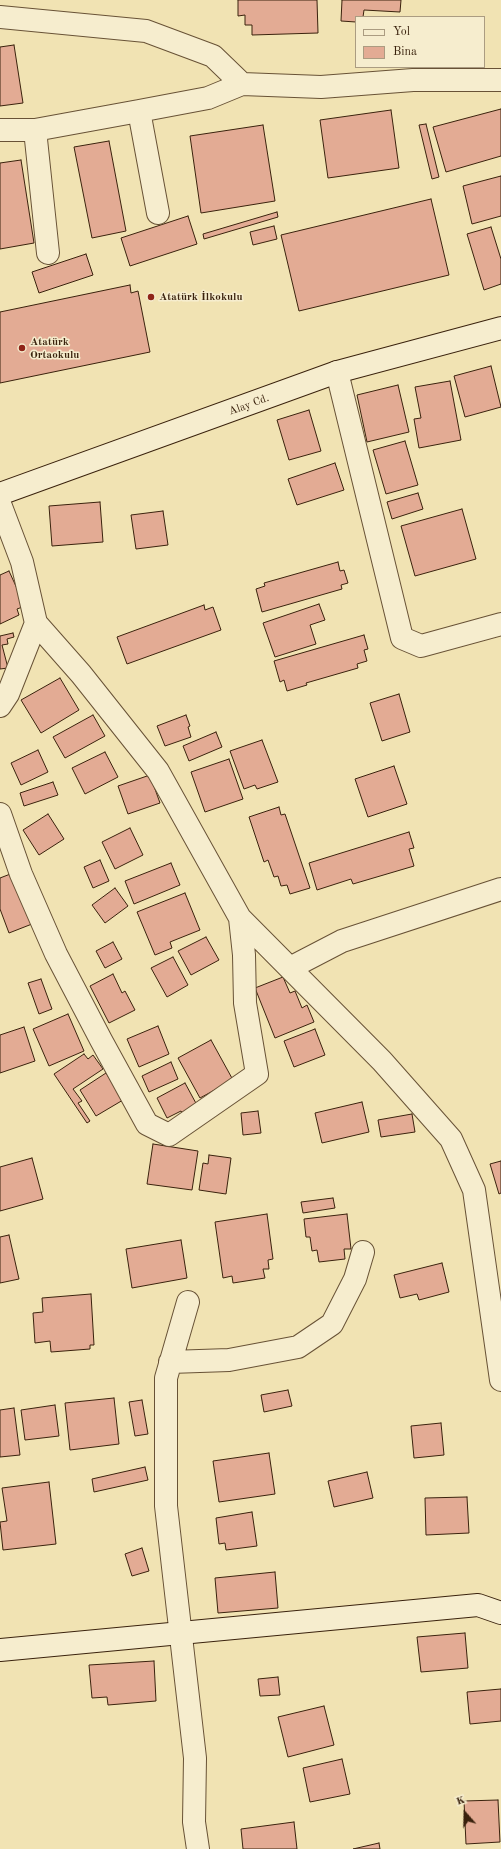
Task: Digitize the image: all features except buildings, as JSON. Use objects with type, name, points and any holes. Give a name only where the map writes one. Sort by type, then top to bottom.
[{"type":"street","points":[[0,17],[146,31],[213,56],[242,84]]},
{"type":"street","points":[[0,130],[35,130],[139,112],[208,98],[242,84],[321,87],[413,80],[501,80]]},
{"type":"street","points":[[139,112],[158,213]]},
{"type":"street","points":[[35,130],[48,252]]},
{"type":"street","name":"Alay Cd.","points":[[0,494],[337,372],[501,328]]},
{"type":"street","points":[[337,372],[402,638],[421,646],[501,624]]},
{"type":"street","points":[[0,504],[22,562],[36,623],[81,674],[158,771],[240,918],[382,1061],[451,1139],[474,1190],[501,1380]]},
{"type":"street","points":[[0,706],[8,694],[36,623]]},
{"type":"street","points":[[0,814],[21,874],[56,954],[94,1027],[147,1124],[169,1135],[257,1074],[245,1003],[244,955],[240,918]]},
{"type":"street","points":[[290,968],[342,941],[501,889]]},
{"type":"street","points":[[170,1362],[229,1360],[298,1347],[332,1324],[356,1279],[363,1252]]},
{"type":"street","points":[[188,1302],[166,1378],[166,1506],[195,1758],[194,1822],[198,1849]]},
{"type":"street","points":[[0,1650],[478,1605],[501,1613]]},
{"type":"place","name":"Atatürk İlkokulu","points":[[151,297]]},
{"type":"place","name":"Atatürk Ortaokulu","points":[[22,348]]}]
